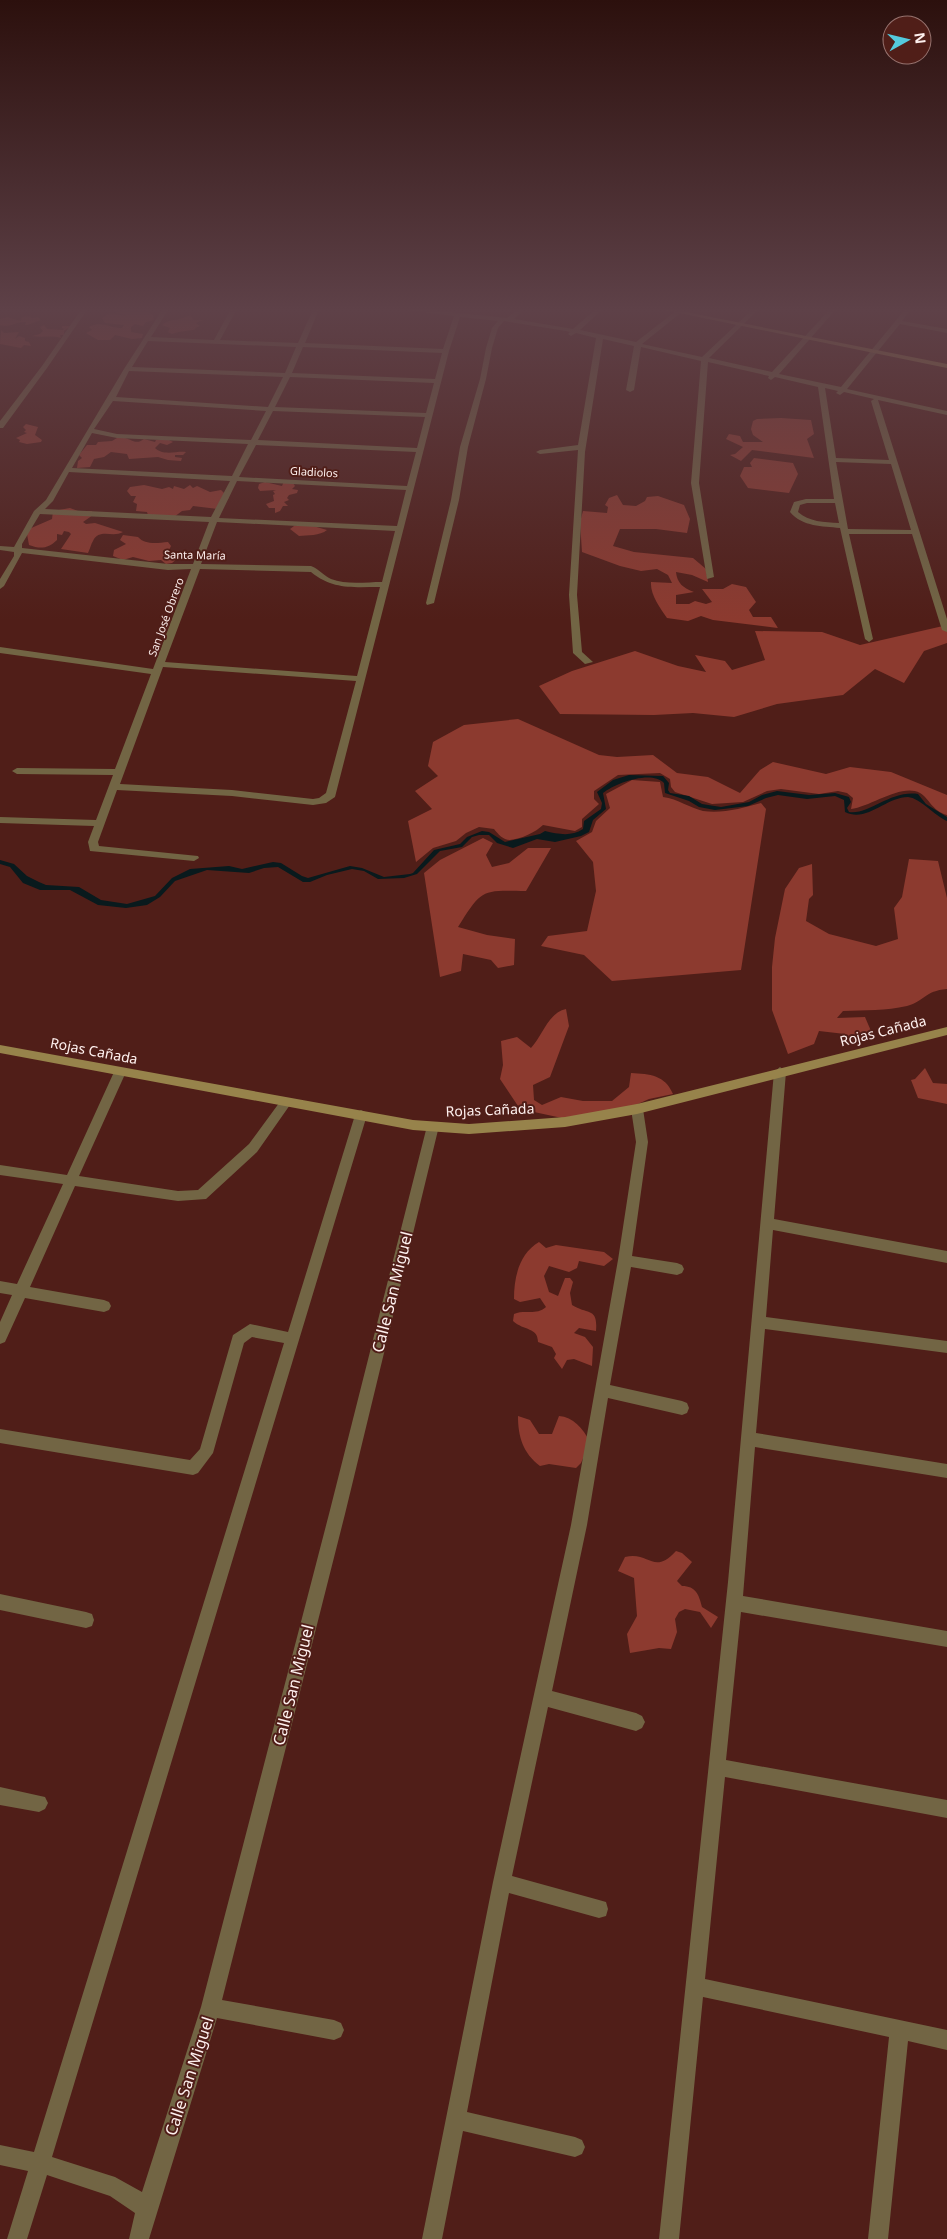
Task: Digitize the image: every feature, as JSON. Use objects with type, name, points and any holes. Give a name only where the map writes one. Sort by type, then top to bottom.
[{"type":"main road","name":"Rojas Cañada","points":[[0,1049],[413,1125],[469,1128],[566,1122],[637,1109],[947,1031]]},
{"type":"street","points":[[0,426],[11,411]]},
{"type":"street","points":[[0,586],[18,556],[20,549],[27,543],[42,511],[66,470],[104,411]]},
{"type":"street","name":"San José Obrero","points":[[194,858],[94,850],[93,842],[214,519],[269,411]]},
{"type":"street","points":[[336,411],[430,415]]},
{"type":"street","points":[[114,787],[232,793],[313,802],[322,801],[331,795],[431,411]]},
{"type":"street","points":[[430,602],[455,500],[464,447],[474,411]]},
{"type":"street","points":[[588,411],[582,448],[573,595],[578,653],[588,662]]},
{"type":"street","points":[[700,411],[695,483],[710,577]]},
{"type":"street","points":[[825,411],[838,501],[869,639]]},
{"type":"street","points":[[878,411],[892,462],[946,630]]},
{"type":"street","points":[[922,411],[947,417]]},
{"type":"street","points":[[90,430],[117,436],[420,450]]},
{"type":"street","points":[[540,452],[582,448]]},
{"type":"street","points":[[832,460],[892,462]]},
{"type":"street","name":"Gladiolos","points":[[66,470],[410,488]]},
{"type":"street","points":[[838,501],[797,504],[794,512],[805,521],[844,528],[914,532]]},
{"type":"street","points":[[42,511],[400,529]]},
{"type":"street","name":"Santa María","points":[[0,548],[168,567],[311,569],[330,582],[386,585]]},
{"type":"street","points":[[0,650],[159,668],[361,679]]},
{"type":"street","points":[[17,771],[120,772]]},
{"type":"street","points":[[0,820],[100,823]]},
{"type":"street","points":[[0,1338],[120,1072]]},
{"type":"street","points":[[669,2239],[734,1603],[780,1072]]},
{"type":"street","points":[[0,1170],[178,1196],[201,1195],[253,1148],[286,1102]]},
{"type":"street","points":[[432,2239],[457,2120],[502,1882],[579,1525],[625,1260],[642,1142],[637,1109]]},
{"type":"street","points":[[17,2239],[361,1115]]},
{"type":"street","name":"Calle San Miguel","points":[[139,2239],[147,2208],[211,2007],[337,1514],[433,1126]]},
{"type":"street","points":[[767,1223],[947,1257]]},
{"type":"street","points":[[625,1260],[676,1269]]},
{"type":"street","points":[[0,1287],[104,1306]]},
{"type":"street","points":[[758,1322],[947,1347]]},
{"type":"street","points":[[0,1436],[193,1468],[206,1453],[238,1339],[250,1330],[292,1339]]},
{"type":"street","points":[[602,1390],[682,1408]]},
{"type":"street","points":[[748,1439],[947,1471]]},
{"type":"street","points":[[0,1602],[86,1620]]},
{"type":"street","points":[[734,1603],[947,1639]]},
{"type":"street","points":[[543,1697],[636,1722]]},
{"type":"street","points":[[717,1767],[947,1809]]},
{"type":"street","points":[[0,1796],[39,1803]]},
{"type":"street","points":[[502,1882],[599,1909]]},
{"type":"street","points":[[694,1986],[947,2040]]},
{"type":"street","points":[[211,2007],[334,2030]]},
{"type":"street","points":[[878,2239],[899,2030]]},
{"type":"street","points":[[457,2120],[576,2147]]},
{"type":"street","points":[[0,2155],[40,2163],[115,2187],[147,2208]]},
{"type":"shaded area","points":[[757,419],[811,420],[814,434],[807,439],[814,458],[752,450],[741,461],[730,455],[735,454],[743,447],[726,439],[729,434],[740,436],[743,442],[763,442],[753,435],[751,429],[753,421]]},
{"type":"shaded area","points":[[26,424],[38,427],[35,435],[42,440],[41,442],[27,444],[19,442],[20,440],[16,438],[27,433],[24,432],[26,430],[23,427]]},
{"type":"shaded area","points":[[117,438],[137,442],[144,439],[155,442],[156,440],[169,440],[173,442],[167,445],[160,443],[155,448],[166,453],[186,452],[183,455],[175,455],[175,457],[182,458],[181,461],[158,457],[129,459],[127,454],[111,452],[104,457],[94,459],[90,467],[77,468],[78,461],[82,458],[79,455],[87,445],[96,445],[98,442],[112,441]]},
{"type":"shaded area","points":[[754,458],[793,463],[798,474],[789,493],[748,488],[740,476],[744,467],[752,467],[750,463]]},
{"type":"shaded area","points":[[284,481],[293,483],[295,486],[292,489],[298,490],[297,493],[289,495],[287,498],[289,500],[284,502],[288,506],[283,506],[280,511],[275,513],[275,508],[269,508],[266,504],[274,501],[273,495],[275,494],[273,491],[276,490],[260,491],[258,488],[259,484],[265,482],[282,486]]},
{"type":"shaded area","points":[[144,485],[162,489],[169,487],[173,489],[174,486],[184,489],[190,485],[193,488],[197,486],[210,492],[221,490],[229,498],[218,509],[193,506],[190,510],[182,511],[174,517],[148,515],[147,512],[136,511],[137,504],[133,502],[136,496],[131,496],[127,491],[130,487]]},
{"type":"shaded area","points":[[617,495],[623,505],[636,506],[645,501],[647,497],[658,496],[684,505],[690,519],[687,533],[656,529],[620,529],[613,546],[634,552],[693,558],[706,569],[708,582],[692,575],[676,572],[681,585],[694,592],[676,595],[676,604],[689,604],[695,601],[706,604],[712,602],[702,589],[723,589],[732,584],[746,587],[756,602],[749,610],[753,617],[771,617],[778,628],[713,620],[701,616],[688,621],[667,618],[654,596],[651,582],[672,583],[668,575],[657,569],[641,571],[620,566],[582,552],[580,522],[583,511],[607,513],[608,507],[605,505],[609,498]]},
{"type":"shaded area","points":[[70,508],[78,511],[92,511],[93,515],[83,522],[86,524],[95,523],[123,532],[99,535],[93,541],[88,553],[61,549],[71,534],[64,531],[62,535],[57,534],[57,540],[47,547],[40,548],[29,545],[27,534],[29,529],[52,519],[53,511]]},
{"type":"shaded area","points":[[294,526],[313,526],[327,530],[317,534],[299,536],[290,529]]},
{"type":"shaded area","points":[[123,535],[138,537],[148,542],[168,542],[171,546],[167,554],[178,558],[172,563],[166,564],[161,560],[149,561],[133,557],[123,560],[113,556],[114,550],[126,544],[120,540]]},
{"type":"shaded area","points":[[947,623],[947,643],[924,651],[904,683],[875,669],[843,695],[777,704],[734,717],[693,713],[654,715],[560,714],[539,686],[572,671],[635,651],[678,666],[706,672],[695,655],[725,661],[732,670],[765,660],[755,631],[822,632],[860,645],[943,626]]},
{"type":"shaded area","points":[[518,719],[599,755],[617,757],[653,755],[677,773],[708,777],[740,793],[760,770],[773,762],[826,774],[850,767],[891,772],[947,795],[947,815],[934,808],[923,795],[912,791],[895,793],[851,809],[853,798],[847,793],[838,791],[819,794],[781,789],[767,791],[743,802],[712,804],[675,792],[671,787],[670,779],[660,773],[618,775],[594,791],[594,799],[599,804],[582,819],[582,827],[575,831],[543,825],[528,835],[507,840],[494,829],[479,827],[466,833],[456,841],[433,848],[416,862],[408,821],[432,809],[415,791],[438,776],[428,766],[433,742],[464,725]]},
{"type":"shaded area","points":[[629,775],[663,776],[669,783],[668,790],[670,793],[689,796],[702,804],[721,807],[749,802],[762,795],[777,791],[809,795],[835,793],[849,797],[851,802],[847,808],[849,812],[857,812],[898,796],[918,794],[926,804],[947,817],[947,821],[917,800],[908,797],[892,801],[869,812],[853,815],[845,812],[844,800],[835,796],[807,799],[778,795],[748,806],[715,810],[699,807],[689,801],[665,793],[664,783],[658,779],[642,778],[616,785],[603,793],[606,809],[593,820],[589,832],[581,836],[555,842],[537,839],[513,848],[497,843],[489,835],[479,835],[472,837],[462,847],[440,851],[417,874],[404,878],[378,879],[364,871],[352,869],[327,875],[310,882],[303,882],[278,867],[264,868],[249,873],[207,870],[175,881],[160,897],[147,905],[126,908],[98,905],[70,890],[40,890],[23,883],[10,867],[0,864],[0,860],[14,864],[27,876],[46,885],[79,887],[101,900],[127,904],[155,896],[172,878],[190,869],[229,866],[242,869],[273,862],[281,863],[308,878],[350,866],[362,868],[384,877],[410,874],[434,850],[460,844],[467,837],[482,831],[489,832],[505,842],[540,834],[545,831],[564,834],[578,832],[583,829],[584,821],[601,809],[602,803],[597,792],[613,780]]},
{"type":"shaded area","points":[[632,780],[660,782],[663,797],[703,811],[740,809],[761,803],[766,809],[741,970],[612,981],[584,955],[541,946],[548,936],[587,931],[596,891],[593,862],[576,841],[592,832],[596,821],[610,808],[606,794]]},
{"type":"shaded area","points":[[483,838],[493,843],[486,855],[492,867],[509,863],[528,848],[551,848],[526,891],[500,891],[484,894],[472,905],[458,927],[487,935],[515,939],[514,965],[498,968],[491,960],[463,954],[461,971],[440,977],[424,873],[440,860]]},
{"type":"shaded area","points":[[909,859],[938,861],[947,898],[947,989],[939,990],[918,1002],[899,1008],[843,1011],[837,1018],[865,1017],[871,1031],[867,1040],[857,1046],[845,1034],[819,1031],[814,1044],[788,1054],[772,1010],[772,967],[775,938],[785,889],[799,868],[812,864],[813,895],[809,899],[806,921],[829,934],[876,946],[898,939],[894,908],[902,897]]},
{"type":"shaded area","points":[[566,1009],[569,1026],[550,1077],[533,1085],[534,1100],[542,1105],[561,1097],[583,1101],[612,1101],[629,1087],[631,1073],[651,1075],[661,1079],[673,1094],[649,1099],[629,1108],[562,1118],[520,1109],[500,1079],[503,1065],[501,1041],[517,1037],[531,1048],[550,1020],[560,1011]]},
{"type":"shaded area","points":[[925,1068],[933,1083],[947,1084],[947,1104],[918,1098],[911,1080],[915,1079]]},
{"type":"shaded area","points":[[539,1242],[546,1248],[556,1245],[604,1252],[613,1259],[604,1266],[579,1261],[577,1268],[569,1272],[549,1266],[544,1276],[549,1292],[558,1296],[565,1278],[570,1278],[573,1282],[570,1293],[572,1305],[594,1315],[596,1331],[579,1328],[574,1333],[585,1337],[593,1347],[592,1366],[574,1359],[567,1360],[562,1369],[554,1358],[556,1354],[552,1347],[538,1342],[533,1331],[513,1321],[514,1314],[534,1312],[546,1307],[540,1298],[520,1302],[514,1299],[515,1283],[522,1260],[532,1247]]},
{"type":"shaded area","points":[[518,1416],[530,1420],[539,1434],[552,1434],[559,1416],[573,1421],[581,1428],[590,1442],[581,1463],[576,1468],[549,1464],[540,1466],[529,1456],[520,1438]]},
{"type":"shaded area","points":[[676,1551],[682,1553],[692,1562],[677,1581],[682,1586],[694,1589],[702,1607],[718,1617],[711,1628],[700,1612],[685,1609],[679,1612],[675,1619],[677,1632],[671,1649],[659,1648],[630,1653],[627,1634],[637,1616],[634,1578],[618,1571],[625,1557],[633,1556],[662,1562]]}]
